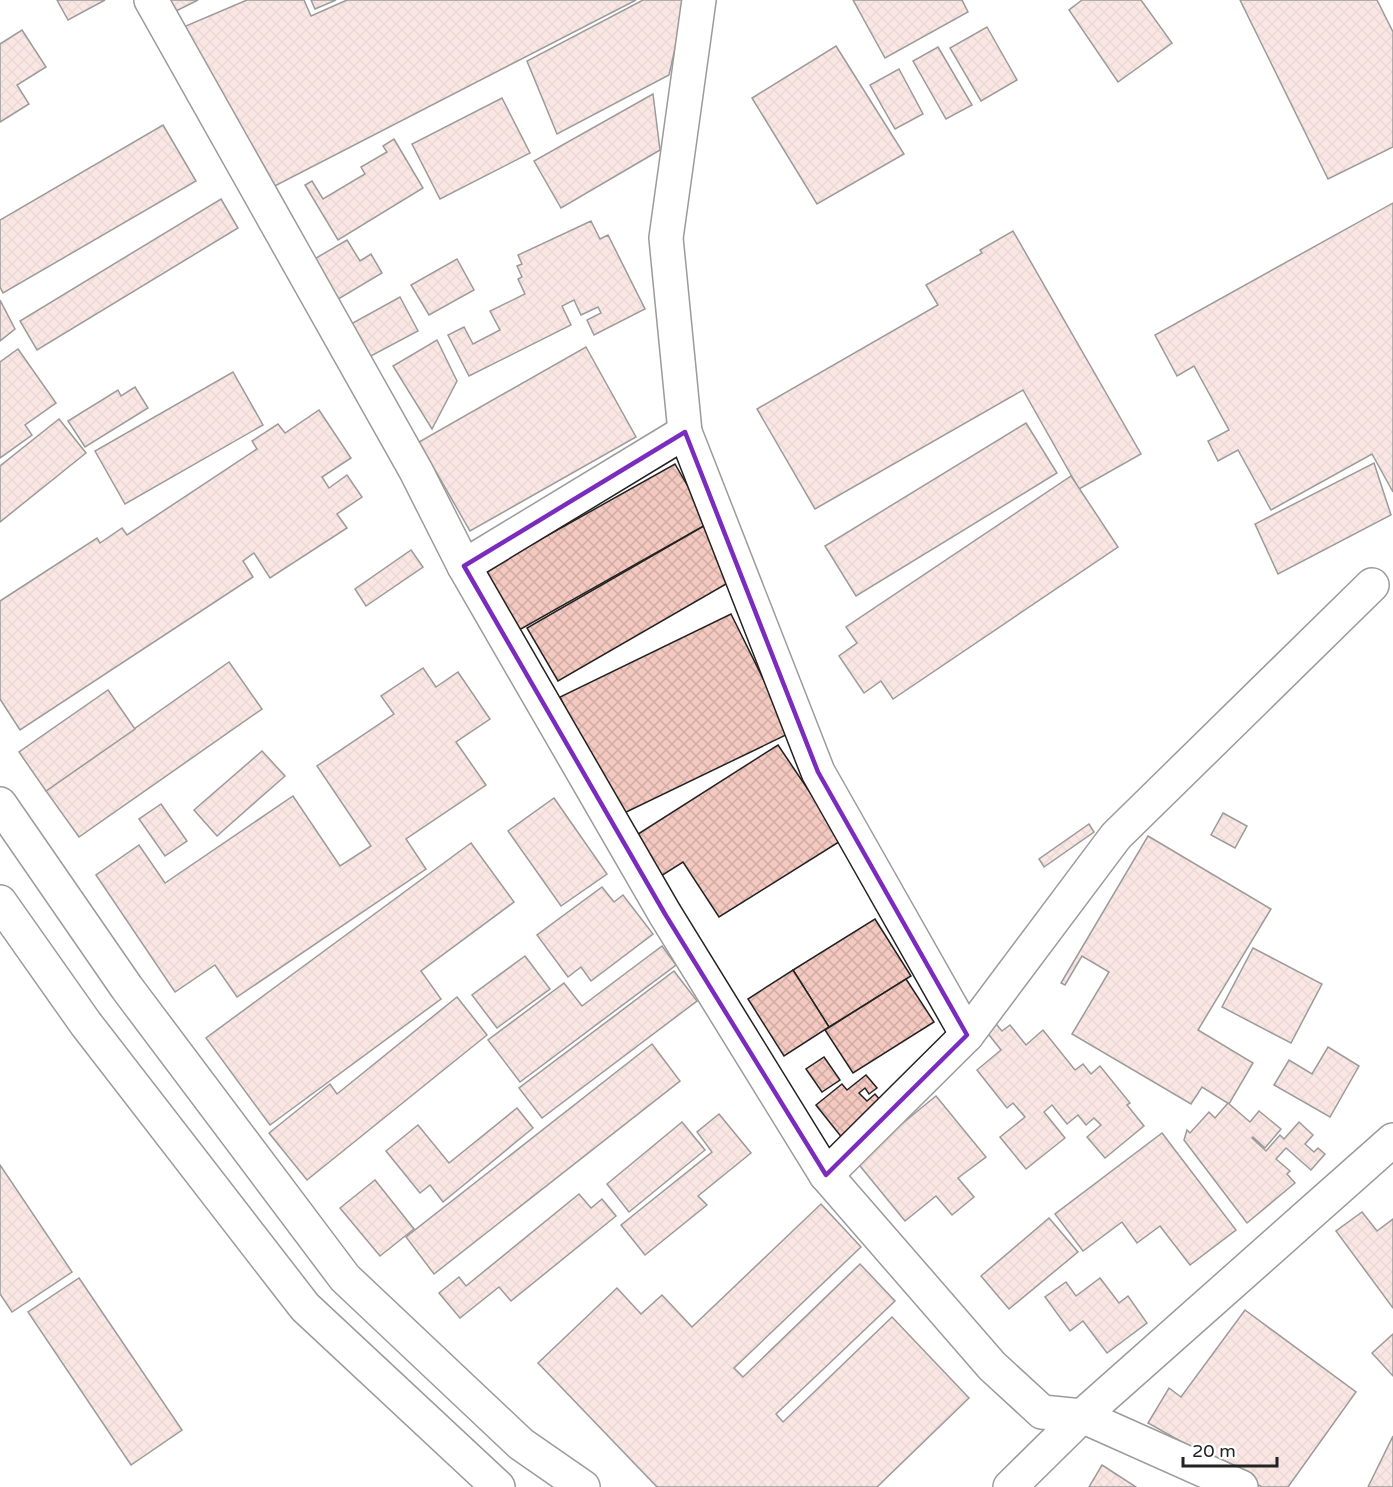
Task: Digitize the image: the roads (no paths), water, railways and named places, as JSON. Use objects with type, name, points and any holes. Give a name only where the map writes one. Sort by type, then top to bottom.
[{"type":"street","points":[[150,0],[416,471],[464,566],[666,914],[826,1175],[992,1366],[1042,1412],[1082,1416],[1241,1487]]},
{"type":"street","points":[[699,0],[666,238],[685,432],[818,772],[967,1035]]},
{"type":"street","points":[[464,566],[685,432]]},
{"type":"street","points":[[826,1175],[967,1035],[1116,836],[1372,585]]},
{"type":"street","points":[[0,804],[127,988],[345,1278],[521,1444],[583,1487]]},
{"type":"street","points":[[0,902],[87,1024],[305,1307],[497,1486]]},
{"type":"street","points":[[1010,1487],[1082,1416],[1393,1140]]}]
